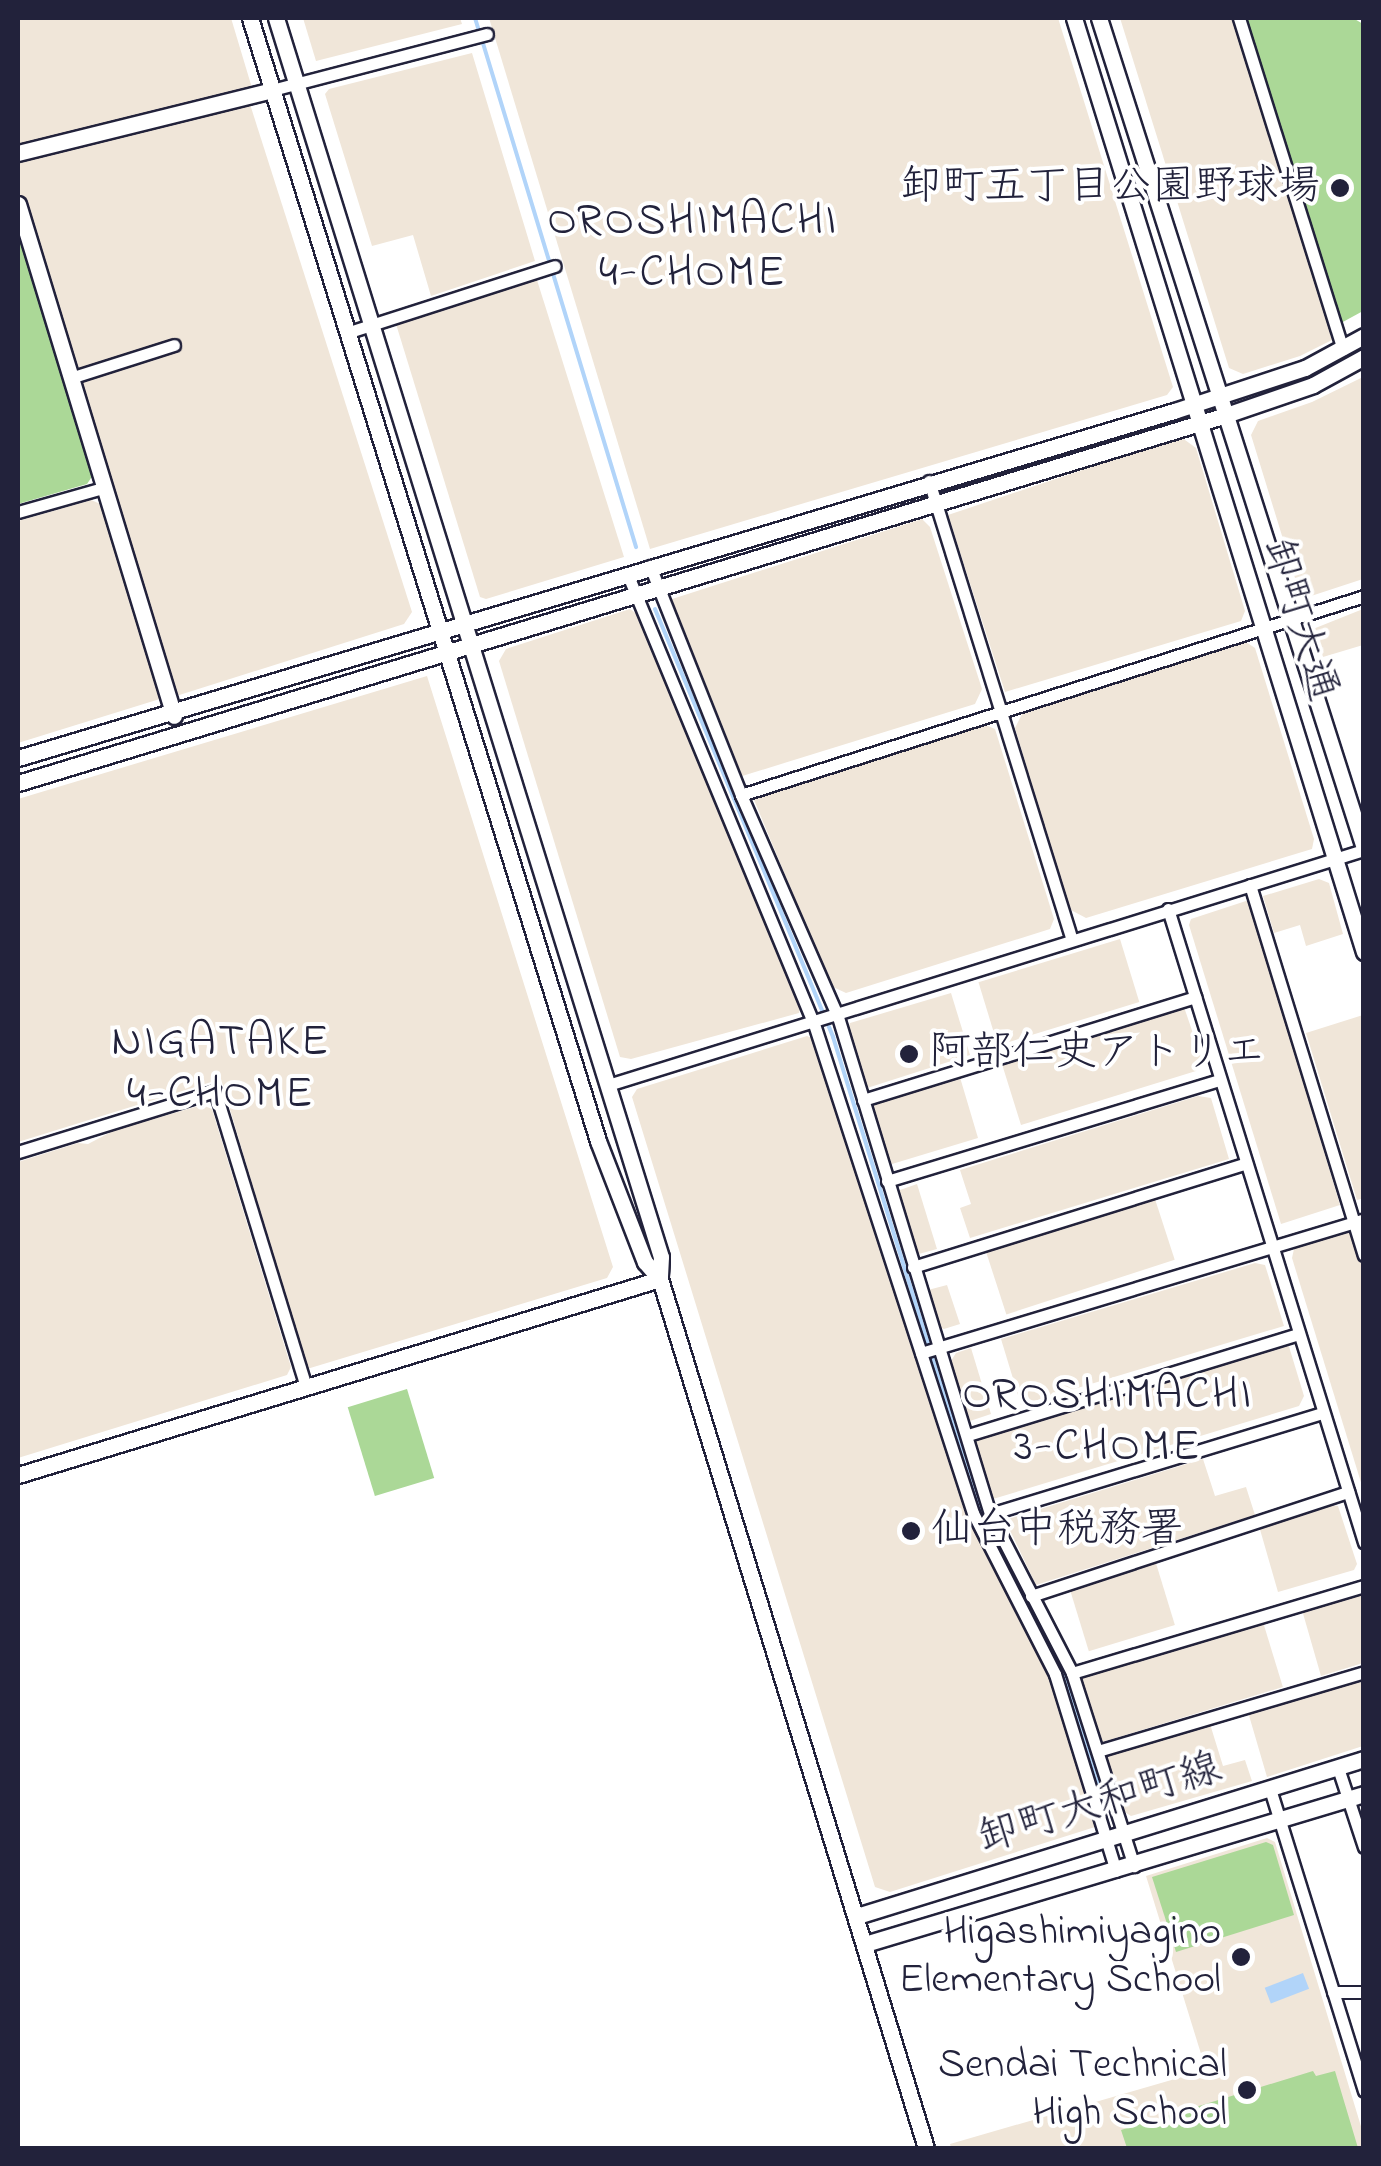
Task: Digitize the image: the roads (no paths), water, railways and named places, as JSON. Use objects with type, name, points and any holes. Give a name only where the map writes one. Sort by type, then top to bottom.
[{"type":"street","points":[[250,18],[598,1141],[645,1262],[660,1280]]},
{"type":"street","points":[[276,18],[661,1258],[660,1280],[926,2148]]},
{"type":"street","name":"卸町大通","points":[[1074,18],[1364,952]]},
{"type":"street","points":[[608,1085],[815,1024],[1072,938],[1364,849],[1099,18]]},
{"type":"street","points":[[1239,18],[1343,349]]},
{"type":"street","points":[[18,153],[481,36]]},
{"type":"street","points":[[18,204],[180,734]]},
{"type":"street","points":[[346,333],[549,268]]},
{"type":"street","points":[[18,758],[1220,396],[1305,368],[1364,336]]},
{"type":"street","points":[[70,378],[174,345]]},
{"type":"street","points":[[18,783],[1226,415],[1312,385],[1364,358]]},
{"type":"street","points":[[929,481],[1072,938]]},
{"type":"street","points":[[18,512],[103,488]]},
{"type":"street","points":[[650,566],[834,1018],[990,1514],[1072,1673],[1134,1866]]},
{"type":"street","points":[[627,573],[815,1024],[973,1513],[1054,1674],[1116,1871]]},
{"type":"street","points":[[741,795],[1364,596]]},
{"type":"street","points":[[1250,885],[1358,1221],[1364,1255]]},
{"type":"street","points":[[1168,909],[1364,1542]]},
{"type":"street","points":[[862,1100],[1194,997]]},
{"type":"street","points":[[887,1181],[1220,1080]]},
{"type":"street","points":[[18,1152],[215,1091],[306,1387]]},
{"type":"street","points":[[913,1267],[1246,1163]]},
{"type":"street","points":[[921,1353],[1358,1221]]},
{"type":"street","points":[[18,1475],[660,1280]]},
{"type":"street","points":[[968,1435],[1298,1334]]},
{"type":"street","points":[[990,1514],[1323,1412]]},
{"type":"street","points":[[1031,1596],[1348,1492]]},
{"type":"street","points":[[1072,1673],[1364,1586]]},
{"type":"street","points":[[1098,1751],[1364,1672]]},
{"type":"street","name":"卸町大和町線","points":[[857,1916],[1364,1759]]},
{"type":"street","points":[[1338,1768],[1355,1796],[1364,1847]]},
{"type":"street","points":[[1270,1789],[1364,2090]]},
{"type":"street","name":"卸町大和町線","points":[[865,1944],[1134,1866],[1355,1796]]},
{"type":"street","points":[[1333,1992],[1364,1992]]},
{"type":"water","points":[[1303,1973],[1309,1989],[1271,2004],[1265,1988]]},
{"type":"waterway","points":[[475,18],[479,31]]},
{"type":"waterway","points":[[482,40],[636,547]]},
{"type":"waterway","points":[[655,609],[833,1037],[979,1509],[1065,1674],[1102,1799]]},
{"type":"place","name":"卸町五丁目公園野球場","points":[[1340,188]]},
{"type":"place","name":"阿部仁史アトリエ","points":[[909,1054]]},
{"type":"place","name":"仙台中税務署","points":[[911,1531]]},
{"type":"place","name":"Higashimiyagino Elementary School","points":[[1241,1957]]},
{"type":"place","name":"Sendai Technical High School","points":[[1247,2090]]},
{"type":"district","name":"OROSHIMACHI 4-CHOME","points":[[693,249]]},
{"type":"district","name":"NIGATAKE 4-CHOME","points":[[221,1070]]},
{"type":"district","name":"OROSHIMACHI 3-CHOME","points":[[1108,1423]]}]
